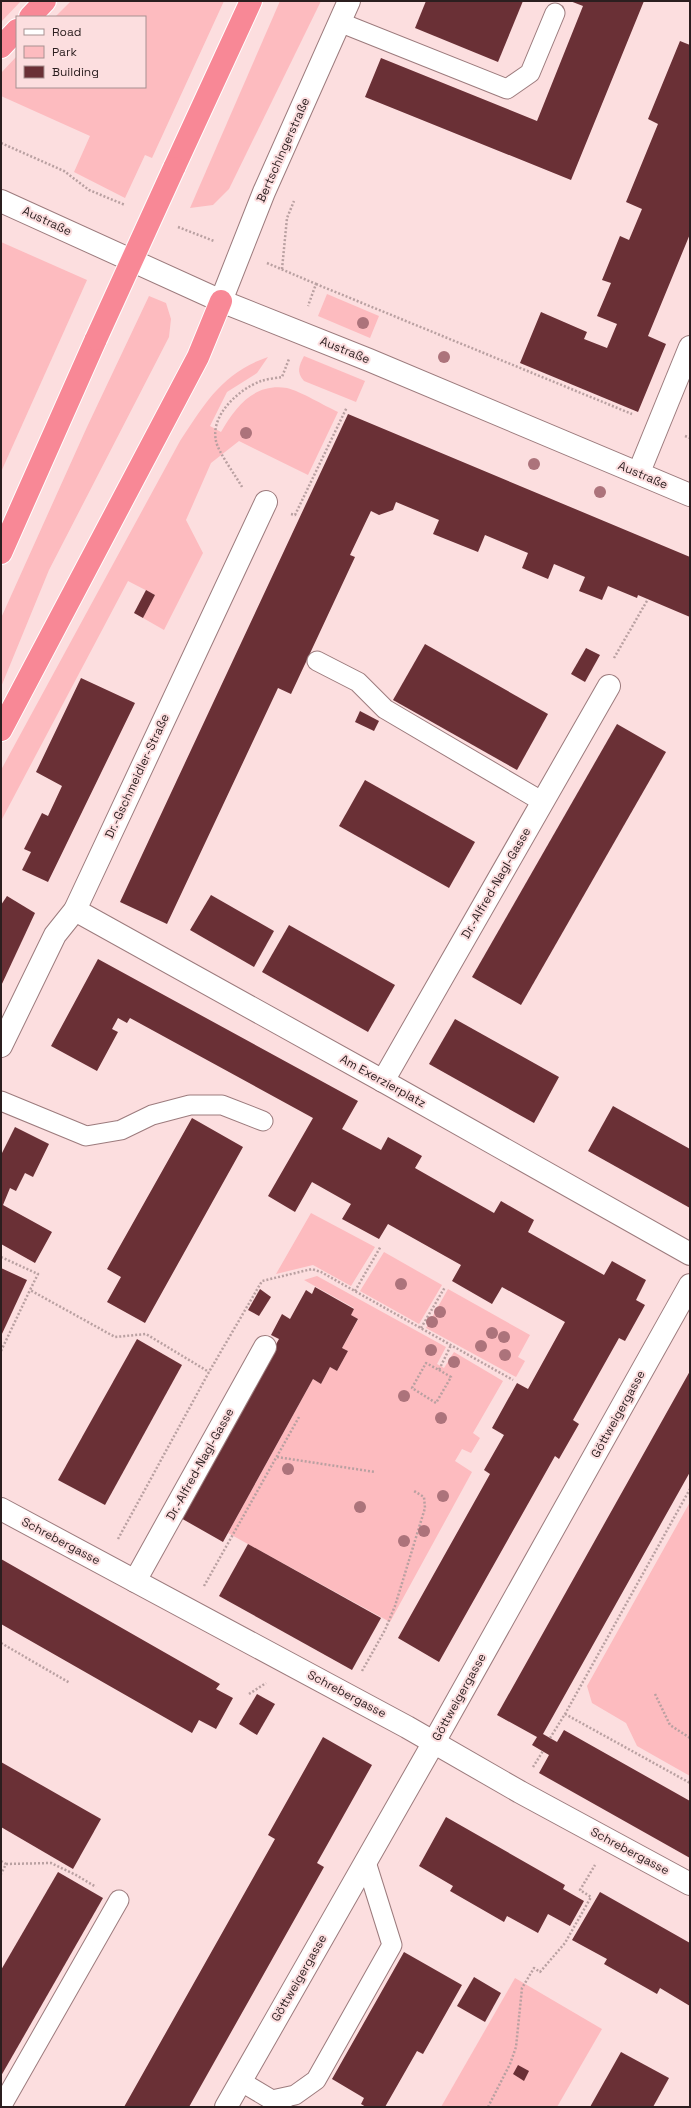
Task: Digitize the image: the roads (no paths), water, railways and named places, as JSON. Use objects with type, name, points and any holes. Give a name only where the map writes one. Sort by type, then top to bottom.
[{"type":"highway","points":[[31,16],[45,1]]},
{"type":"highway","points":[[1,553],[96,339],[251,1]]},
{"type":"highway","points":[[1,47],[16,31]]},
{"type":"highway","points":[[1,730],[198,357],[222,301]]},
{"type":"highway","points":[[1,529],[96,339]]},
{"type":"street","name":"Bertschingerstraße","points":[[222,301],[264,192],[349,1]]},
{"type":"street","name":"Austraße","points":[[1,201],[222,301],[639,472],[690,495]]},
{"type":"street","points":[[639,472],[689,353]]},
{"type":"street","name":"Dr.-Gschmeidler-Straße","points":[[1,1046],[55,935],[75,910],[266,502]]},
{"type":"street","name":"Dr.-Alfred-Nagl-Gasse","points":[[383,1081],[609,686]]},
{"type":"street","name":"Am Exerzierplatz","points":[[75,910],[690,1254]]},
{"type":"street","name":"Göttweigergasse","points":[[226,2107],[434,1742],[690,1285]]},
{"type":"street","name":"Dr.-Alfred-Nagl-Gasse","points":[[135,1581],[265,1347]]},
{"type":"street","name":"Schrebergasse","points":[[1,1509],[434,1742],[520,1792],[690,1884]]},
{"type":"lane","points":[[339,22],[508,89],[530,73],[555,13]]},
{"type":"lane","points":[[317,661],[358,682],[385,709],[543,802]]},
{"type":"lane","points":[[1,1101],[86,1136],[121,1130],[152,1115],[190,1105],[222,1105],[263,1121]]},
{"type":"lane","points":[[240,2081],[278,2104],[316,2080],[392,1945],[366,1862]]},
{"type":"lane","points":[[1,2107],[119,1900]]}]
